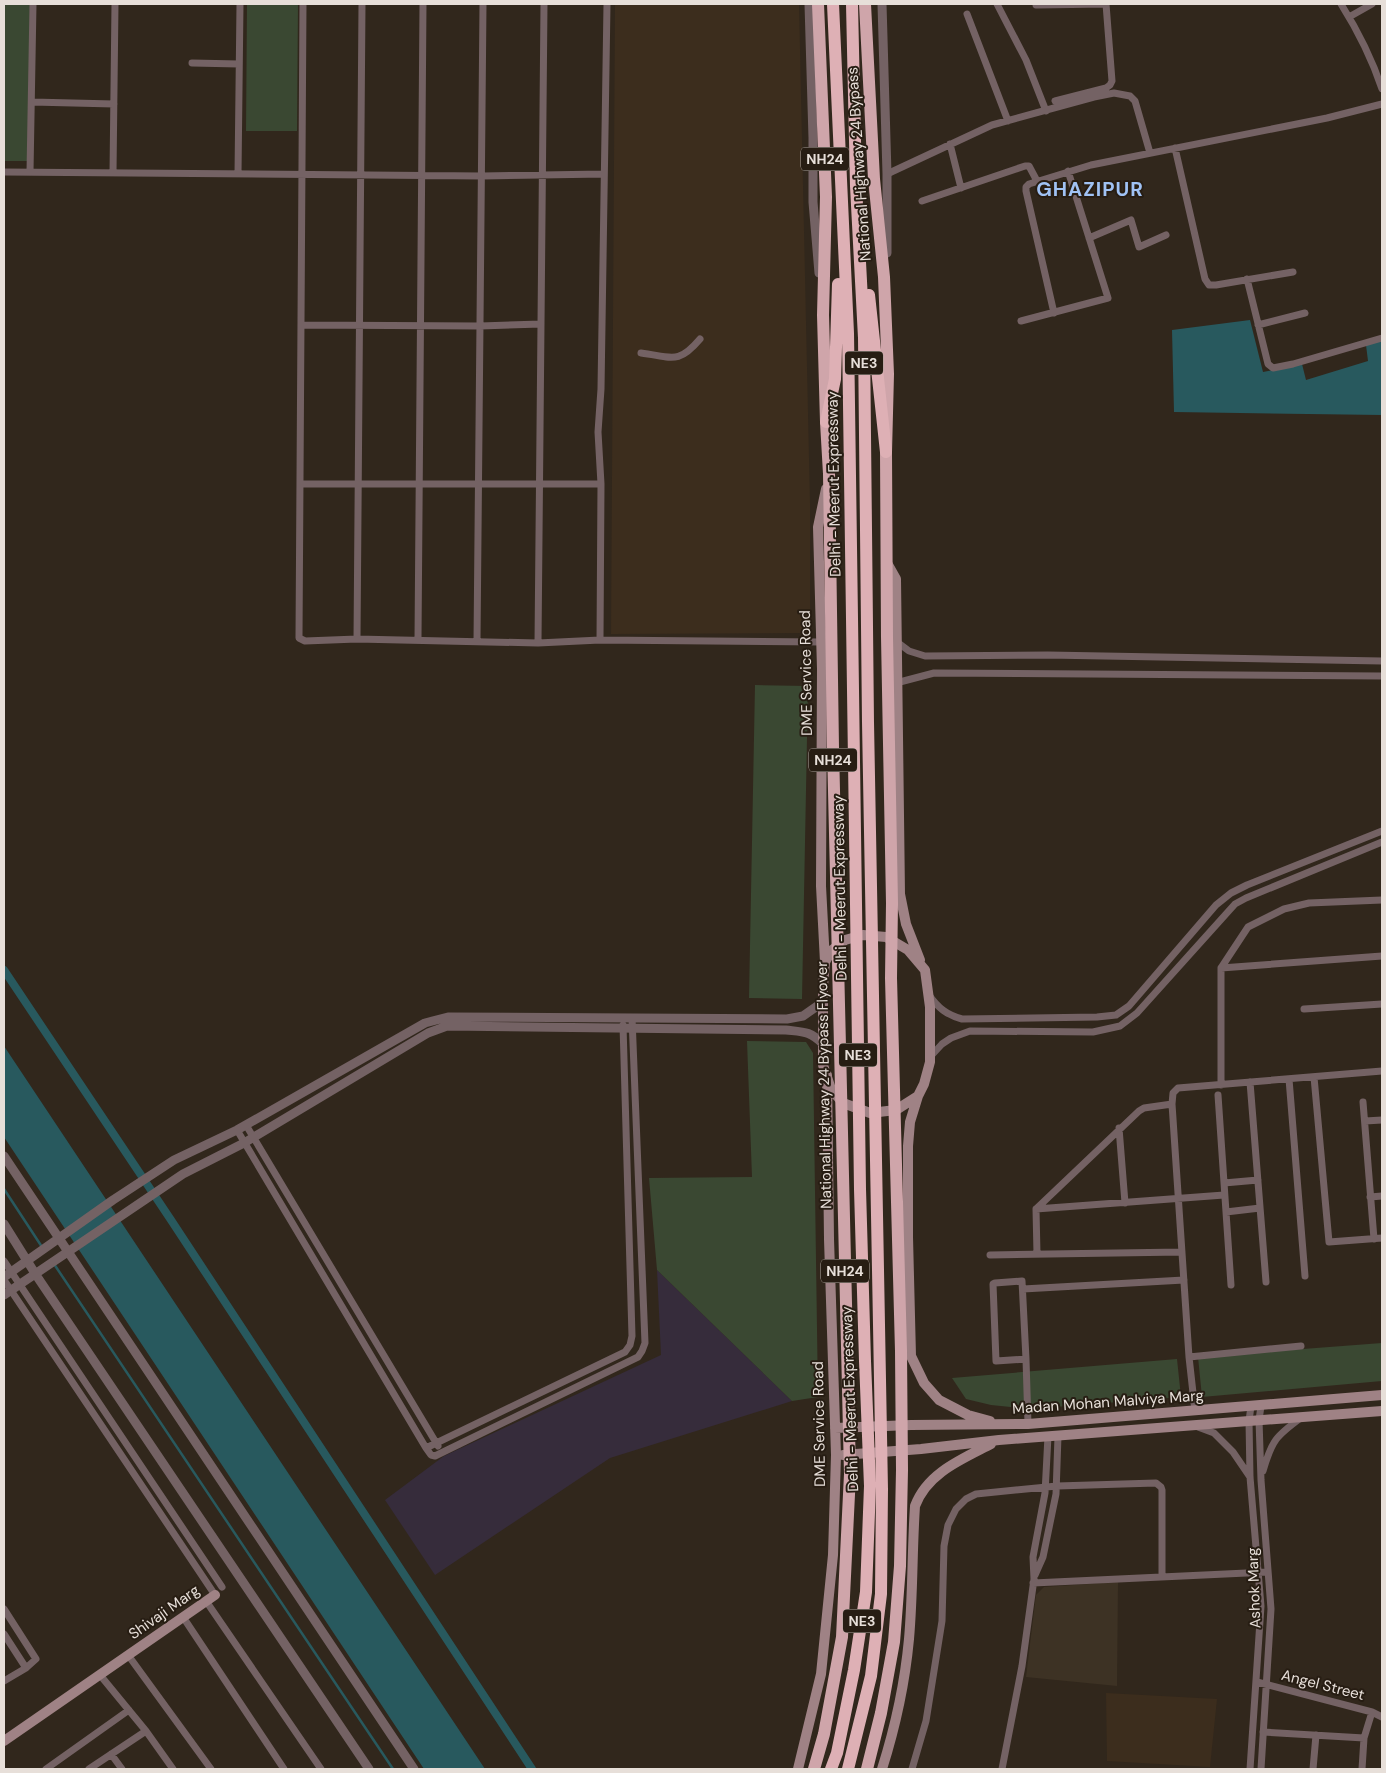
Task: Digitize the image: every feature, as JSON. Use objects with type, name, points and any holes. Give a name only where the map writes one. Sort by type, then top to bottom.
[{"type":"highway","name":"National Highway 24 Bypass","points":[[818,4],[826,197],[823,315],[826,422]]},
{"type":"highway","name":"Delhi - Meerut Expressway","points":[[833,4],[848,343],[860,1189],[867,1413],[876,1469],[881,1594],[871,1676],[848,1769]]},
{"type":"highway","name":"Delhi - Meerut Expressway","points":[[831,1769],[854,1670],[866,1592],[881,1412],[868,722],[864,338],[856,186],[852,4]]},
{"type":"highway","name":"National Highway 24 Bypass","points":[[865,4],[874,179],[884,277],[888,374],[886,452],[887,562],[892,640]]},
{"type":"highway","points":[[856,186],[886,452]]},
{"type":"highway","points":[[826,422],[835,379],[841,190]]},
{"type":"highway","name":"NH24","points":[[826,422],[829,474]]},
{"type":"highway","name":"National Highway 24 Bypass Flyover","points":[[812,1769],[824,1734],[842,1637],[850,1474],[829,474]]},
{"type":"highway","points":[[868,1769],[882,1713],[894,1642],[900,1566],[902,1470],[901,1341],[891,988],[892,640]]},
{"type":"main road","name":"DME Service Road","points":[[825,962],[821,886],[821,642],[818,527],[829,474]]},
{"type":"main road","points":[[892,640],[896,683],[900,894],[906,924],[925,970],[930,1006],[930,1057],[924,1084],[910,1122],[908,1146],[908,1237],[912,1356],[924,1383],[939,1400],[968,1415],[1003,1424]]},
{"type":"main road","points":[[918,1096],[896,1110],[870,1113],[843,1103],[831,1089],[823,1065],[825,962],[831,951],[845,940],[863,935],[886,937],[908,950],[925,970]]},
{"type":"main road","name":"DME Service Road","points":[[798,1769],[821,1674],[833,1555],[836,1455],[829,1229],[827,1075]]},
{"type":"main road","name":"Madan Mohan Malviya Marg","points":[[835,1428],[1028,1424],[1382,1395]]},
{"type":"main road","name":"Madan Mohan Malviya Marg","points":[[836,1455],[921,1449],[999,1440],[1382,1411]]},
{"type":"main road","points":[[882,1769],[903,1678],[909,1640],[915,1506],[920,1493],[932,1480],[954,1463],[999,1440]]},
{"type":"main road","name":"Shivaji Marg","points":[[4,1741],[219,1591]]},
{"type":"street","points":[[30,172],[33,4]]},
{"type":"street","points":[[113,173],[115,4]]},
{"type":"street","points":[[238,174],[240,4]]},
{"type":"street","points":[[302,4],[299,638],[304,641],[418,639],[538,643],[600,640],[821,642]]},
{"type":"street","points":[[357,639],[362,4]]},
{"type":"street","points":[[418,639],[423,4]]},
{"type":"street","points":[[477,641],[483,4]]},
{"type":"street","points":[[538,643],[544,4]]},
{"type":"street","points":[[600,640],[601,484],[598,432],[601,389],[606,4]]},
{"type":"street","points":[[809,4],[813,202],[823,315]]},
{"type":"street","points":[[882,4],[888,174],[886,271],[884,277]]},
{"type":"street","points":[[997,4],[1026,60],[1046,111]]},
{"type":"street","points":[[1036,5],[1106,4],[1112,81],[1110,85],[1106,88],[1055,101]]},
{"type":"street","points":[[1341,4],[1372,60],[1382,89]]},
{"type":"street","points":[[1349,17],[1372,4]]},
{"type":"street","points":[[967,14],[1008,121]]},
{"type":"street","points":[[192,63],[239,64]]},
{"type":"street","points":[[888,174],[992,124],[1114,93],[1130,96],[1135,101],[1150,153]]},
{"type":"street","points":[[32,102],[114,104]]},
{"type":"street","points":[[1054,313],[1026,192],[1026,187],[1029,184],[1091,165],[1327,118],[1382,104]]},
{"type":"street","points":[[950,144],[961,188]]},
{"type":"street","points":[[1175,148],[1208,285],[1293,272]]},
{"type":"street","points":[[922,201],[1025,166],[1031,168],[1037,181]]},
{"type":"street","points":[[1021,321],[1108,298],[1068,171]]},
{"type":"street","points":[[4,172],[421,176],[604,174]]},
{"type":"street","points":[[1089,238],[1131,220],[1139,247],[1166,235]]},
{"type":"street","points":[[1247,279],[1268,364],[1273,368],[1382,338]]},
{"type":"street","points":[[1258,325],[1305,313]]},
{"type":"street","points":[[301,325],[480,326],[541,324]]},
{"type":"street","points":[[641,353],[676,358],[684,356],[700,339]]},
{"type":"street","points":[[300,484],[601,484]]},
{"type":"street","points":[[892,640],[909,651],[925,656],[1048,655],[1382,661]]},
{"type":"street","points":[[896,683],[934,674],[1382,676]]},
{"type":"street","points":[[928,993],[944,1012],[962,1019],[1116,1015],[1129,1006],[1216,905],[1231,893],[1246,885],[1382,831]]},
{"type":"street","points":[[930,1057],[942,1044],[951,1038],[970,1031],[1093,1032],[1120,1026],[1137,1014],[1235,904],[1382,842]]},
{"type":"street","points":[[1222,1085],[1221,968],[1248,927],[1284,909],[1309,903],[1382,900]]},
{"type":"street","points":[[1221,968],[1382,956]]},
{"type":"street","points":[[4,1262],[6,1276],[67,1231],[174,1160],[237,1130],[425,1023],[456,1017],[787,1019],[803,1016],[823,1002]]},
{"type":"street","points":[[1304,1009],[1382,1004]]},
{"type":"street","points":[[1088,1017],[1093,1032]]},
{"type":"street","points":[[426,1448],[625,1352],[630,1345],[632,1336],[622,1018]]},
{"type":"street","points":[[237,1130],[426,1448],[433,1456],[638,1357],[642,1351],[644,1343],[632,1018]]},
{"type":"street","points":[[7,1293],[183,1174],[244,1143],[428,1033],[447,1026],[786,1030],[814,1035],[823,1044]]},
{"type":"street","points":[[1195,1411],[1189,1358],[1172,1093],[1178,1088],[1382,1071]]},
{"type":"street","points":[[1314,1077],[1329,1242],[1382,1238]]},
{"type":"street","points":[[1290,1079],[1305,1276]]},
{"type":"street","points":[[1250,1082],[1266,1282]]},
{"type":"street","points":[[1218,1095],[1231,1285]]},
{"type":"street","points":[[1363,1102],[1374,1239]]},
{"type":"street","points":[[1037,1254],[1036,1209],[1119,1128],[1141,1110],[1172,1104]]},
{"type":"street","points":[[1364,1121],[1382,1120]]},
{"type":"street","points":[[246,1125],[442,1452]]},
{"type":"street","points":[[1119,1128],[1124,1203]]},
{"type":"street","points":[[4,1156],[414,1769]]},
{"type":"street","points":[[1224,1183],[1258,1180]]},
{"type":"street","points":[[1036,1209],[1224,1195]]},
{"type":"street","points":[[1370,1197],[1382,1196]]},
{"type":"street","points":[[1226,1212],[1260,1208]]},
{"type":"street","points":[[4,1224],[36,1275],[369,1769]]},
{"type":"street","points":[[990,1255],[1182,1252]]},
{"type":"street","name":"Shivaji Marg","points":[[6,1276],[20,1286],[120,1436],[219,1591]]},
{"type":"street","name":"Shivaji Marg","points":[[6,1276],[7,1293],[219,1591]]},
{"type":"street","points":[[1024,1289],[1184,1280]]},
{"type":"street","points":[[1026,1359],[995,1360],[993,1286],[995,1283],[1023,1282],[1024,1289],[1028,1424]]},
{"type":"street","points":[[1189,1358],[1301,1346]]},
{"type":"street","name":"Ashok Marg","points":[[1250,1769],[1261,1606],[1250,1478],[1256,1406]]},
{"type":"street","points":[[1261,1480],[1272,1444],[1282,1432],[1302,1417]]},
{"type":"street","name":"Ashok Marg","points":[[1254,1420],[1261,1480],[1271,1609],[1261,1769]]},
{"type":"street","points":[[1193,1425],[1214,1433],[1233,1452],[1250,1478]]},
{"type":"street","points":[[112,1442],[120,1436]]},
{"type":"street","points":[[1034,1581],[1043,1557],[1057,1486],[1053,1436]]},
{"type":"street","points":[[1002,1769],[1022,1666],[1034,1581],[1033,1557],[1053,1436]]},
{"type":"street","points":[[912,1769],[926,1720],[942,1621],[944,1546],[948,1525],[956,1509],[966,1499],[976,1494],[1057,1486],[1159,1485],[1162,1490],[1162,1577]]},
{"type":"street","points":[[1034,1581],[1268,1572]]},
{"type":"street","points":[[206,1601],[321,1769]]},
{"type":"street","points":[[4,1609],[36,1658],[26,1668],[4,1682]]},
{"type":"street","points":[[183,1617],[284,1769]]},
{"type":"street","points":[[4,1634],[26,1668]]},
{"type":"street","points":[[128,1655],[211,1769]]},
{"type":"street","points":[[100,1674],[146,1730],[173,1769]]},
{"type":"street","name":"Angel Street","points":[[1256,1682],[1372,1712],[1382,1717]]},
{"type":"street","points":[[46,1769],[129,1710]]},
{"type":"street","points":[[1362,1769],[1364,1738],[1372,1712]]},
{"type":"street","points":[[89,1769],[146,1730]]},
{"type":"street","points":[[1263,1732],[1364,1738]]},
{"type":"street","points":[[1313,1769],[1316,1735]]},
{"type":"street","points":[[111,1754],[122,1769]]},
{"type":"shaded area","points":[[615,4],[799,4],[810,503],[810,633],[611,634]]},
{"type":"shaded area","points":[[657,1270],[792,1401],[610,1458],[435,1575],[385,1500],[444,1456],[661,1355]]},
{"type":"shaded area","points":[[1118,1582],[1117,1686],[1026,1677],[1036,1595],[1044,1587]]},
{"type":"shaded area","points":[[1106,1693],[1217,1699],[1210,1767],[1107,1761]]},
{"type":"green space","points":[[4,4],[30,4],[28,161],[4,161]]},
{"type":"green space","points":[[247,4],[298,4],[297,131],[246,131]]},
{"type":"green space","points":[[755,685],[808,686],[802,999],[749,998]]},
{"type":"green space","points":[[747,1041],[806,1042],[813,1053],[818,1397],[792,1401],[657,1270],[649,1178],[752,1177]]},
{"type":"green space","points":[[1382,1343],[1382,1381],[1202,1397],[1198,1357]]},
{"type":"green space","points":[[1177,1359],[1181,1397],[1030,1409],[991,1405],[966,1399],[952,1378]]},
{"type":"water","points":[[1250,320],[1263,372],[1302,364],[1306,380],[1368,361],[1366,345],[1382,339],[1382,415],[1174,412],[1172,330]]},
{"type":"water","points":[[4,1046],[485,1769],[424,1769],[4,1137]]},
{"type":"waterway","points":[[4,970],[532,1769]]},
{"type":"waterway","points":[[4,1189],[42,1247]]},
{"type":"waterway","points":[[54,1264],[393,1769]]},
{"type":"district","name":"GHAZIPUR","points":[[1090,189]]}]
